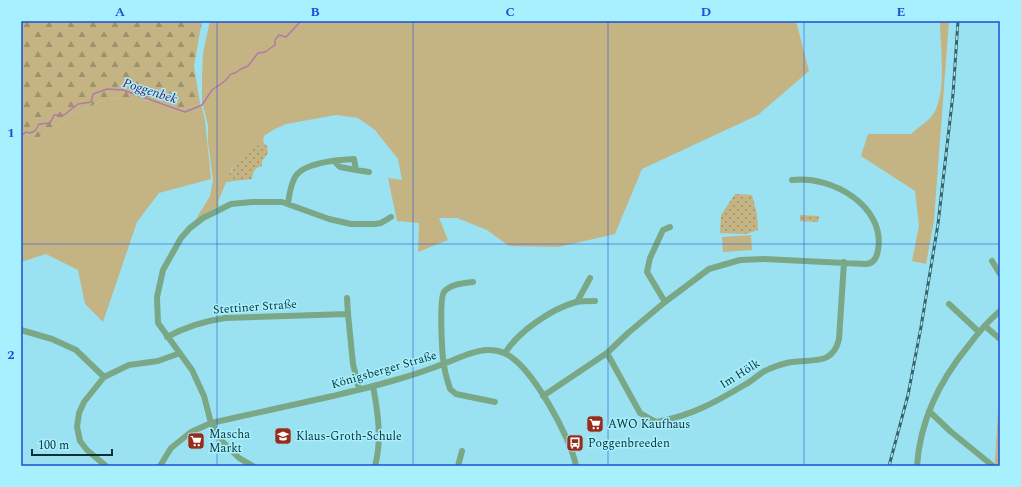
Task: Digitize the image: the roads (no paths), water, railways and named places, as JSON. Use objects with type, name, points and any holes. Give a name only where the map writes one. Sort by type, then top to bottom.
[{"type":"street","points":[[288,204],[290,191],[296,176],[312,165],[354,159],[356,170]]},
{"type":"street","points":[[334,162],[340,167],[369,172]]},
{"type":"street","points":[[543,396],[607,353],[665,302],[709,269],[740,260],[764,259],[870,264],[874,261],[880,238],[878,230],[869,212],[860,203],[836,188],[822,183],[800,179],[792,180]]},
{"type":"street","points":[[253,466],[239,458],[223,442],[211,423],[204,396],[192,370],[158,323],[157,297],[163,270],[181,238],[190,228],[203,218],[231,204],[277,202],[288,204],[329,219],[351,224],[382,223],[391,217]]},
{"type":"street","points":[[665,302],[647,272],[650,258],[663,230],[670,227]]},
{"type":"street","points":[[992,261],[1000,274]]},
{"type":"street","name":"Im Hölk","points":[[607,353],[640,413],[656,422],[683,416],[708,406],[746,384],[767,369],[791,362],[819,359],[830,356],[837,348],[839,338],[844,262]]},
{"type":"street","points":[[577,302],[590,278]]},
{"type":"street","points":[[473,282],[454,285],[448,288],[443,295],[441,305],[444,364],[450,390],[456,394],[495,402]]},
{"type":"street","points":[[347,298],[352,358],[359,389]]},
{"type":"street","points":[[576,466],[568,440],[543,396],[523,367],[505,353],[509,346],[521,334],[545,317],[577,302],[595,301]]},
{"type":"street","points":[[949,304],[979,332]]},
{"type":"street","points":[[917,466],[920,446],[929,412],[936,394],[950,370],[979,332],[1000,311]]},
{"type":"street","name":"Stettiner Straße","points":[[167,337],[192,326],[225,318],[348,314]]},
{"type":"street","points":[[985,326],[1000,339]]},
{"type":"street","points":[[21,330],[52,339],[76,350],[104,377]]},
{"type":"street","name":"Königsberger Straße","points":[[160,466],[171,448],[190,432],[211,423],[373,386],[482,351],[505,353]]},
{"type":"street","points":[[106,466],[87,450],[80,441],[77,427],[79,413],[84,402],[104,377],[129,365],[158,361],[180,353]]},
{"type":"street","points":[[373,386],[377,406],[379,440],[375,466]]},
{"type":"street","points":[[929,412],[954,435],[993,466]]},
{"type":"street","points":[[458,466],[462,451]]},
{"type":"waterway","name":"Poggenbek","points":[[21,136],[26,132],[30,133],[35,131],[39,124],[50,123],[54,115],[64,115],[78,104],[91,102],[93,94],[107,89],[123,90],[185,112],[202,105],[212,90],[225,81],[231,74],[248,66],[258,53],[265,52],[275,45],[275,40],[279,35],[286,37],[301,21],[304,21]]},
{"type":"railway","points":[[889,466],[908,395],[938,224],[953,94],[958,21]]},
{"type":"place","name":"AWO Kaufhaus","points":[[595,424]]},
{"type":"place","name":"Klaus-Groth-Schule","points":[[283,436]]},
{"type":"place","name":"Mascha Markt","points":[[196,441]]},
{"type":"place","name":"Poggenbreeden","points":[[575,443]]}]
